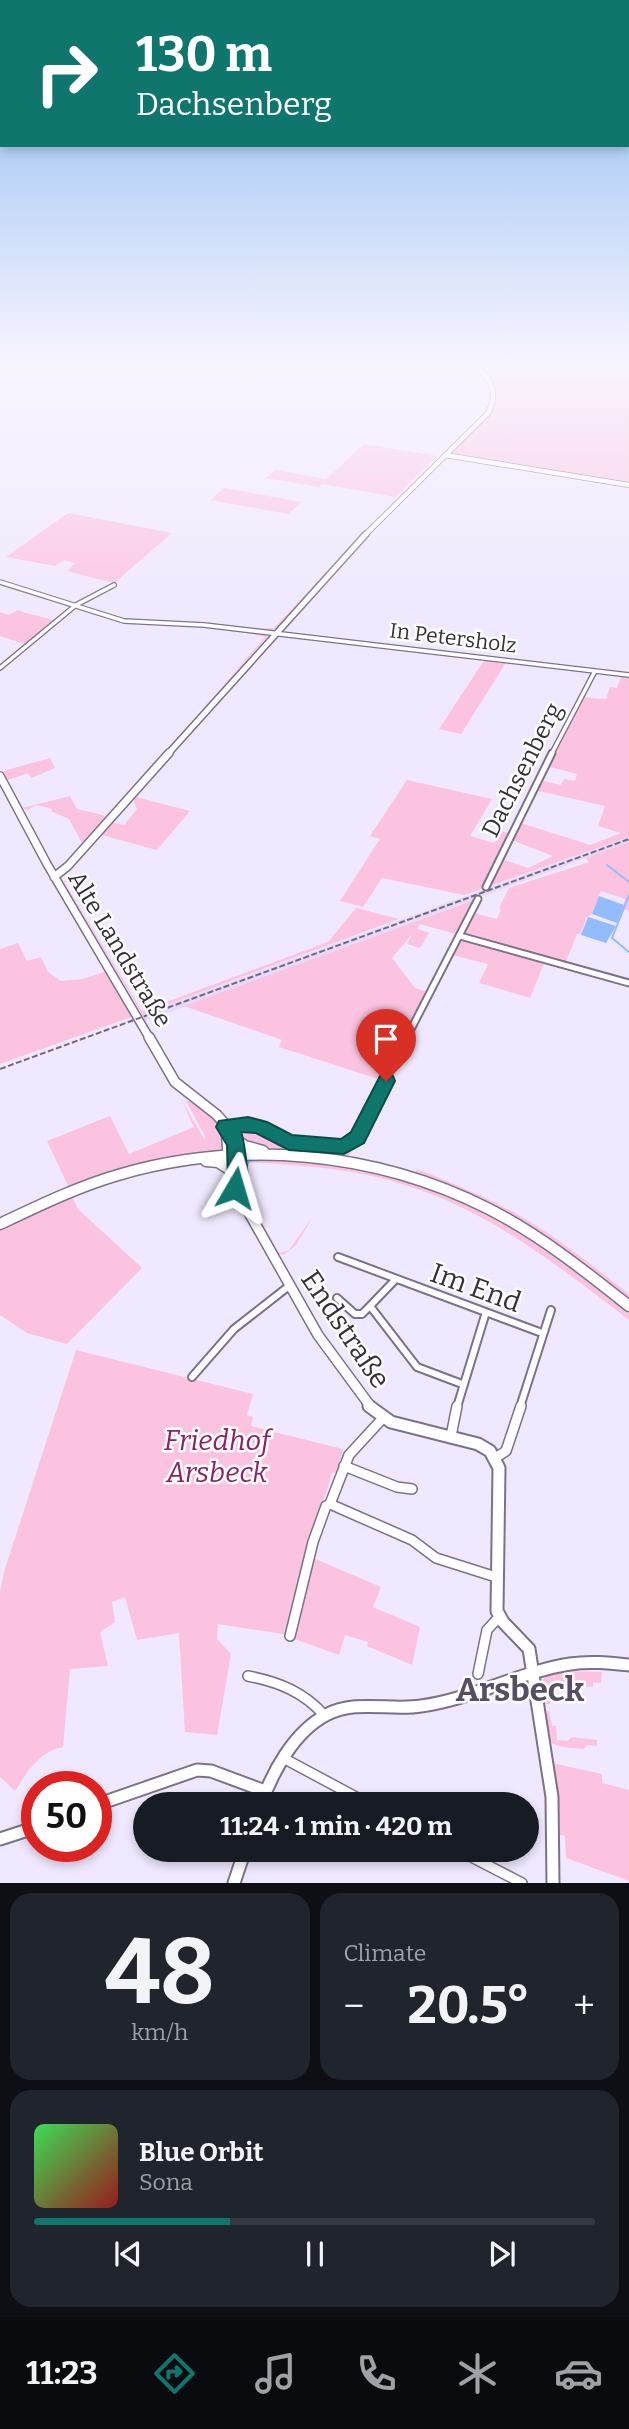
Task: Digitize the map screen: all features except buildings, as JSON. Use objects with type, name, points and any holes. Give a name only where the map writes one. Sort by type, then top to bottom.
[{"type":"main road","points":[[235,1139],[249,1147],[276,1154]]},
{"type":"main road","points":[[0,1224],[53,1197],[106,1177],[186,1160],[276,1154],[362,1163],[415,1178],[463,1196],[528,1231],[629,1306]]},
{"type":"main road","points":[[186,1160],[212,1161],[229,1169]]},
{"type":"street","points":[[57,875],[370,529],[447,453]]},
{"type":"street","points":[[445,455],[629,485]]},
{"type":"street","name":"In Petersholz","points":[[0,582],[133,622],[198,624],[629,675]]},
{"type":"street","points":[[1,667],[76,605],[114,584]]},
{"type":"street","name":"Dachsenberg","points":[[486,887],[524,806],[595,671]]},
{"type":"street","name":"Alte Landstraße","points":[[0,776],[47,864],[57,875],[176,1082],[216,1115],[235,1139]]},
{"type":"street","points":[[47,864],[58,865],[72,859]]},
{"type":"street","points":[[241,1199],[226,1127],[256,1125],[289,1142],[337,1147],[354,1141],[478,899]]},
{"type":"street","points":[[460,936],[629,983]]},
{"type":"street","points":[[235,1139],[229,1169],[241,1199]]},
{"type":"street","name":"Endstraße","points":[[241,1199],[325,1346],[369,1406],[383,1418],[400,1425],[478,1444],[495,1458]]},
{"type":"street","name":"Im End","points":[[338,1257],[542,1333]]},
{"type":"street","name":"Im End","points":[[370,1306],[395,1280]]},
{"type":"street","points":[[192,1377],[234,1329],[289,1286]]},
{"type":"street","points":[[337,1298],[355,1314],[362,1314],[370,1306],[417,1367],[462,1384]]},
{"type":"street","name":"Im End","points":[[495,1458],[506,1451],[551,1310]]},
{"type":"street","points":[[451,1436],[462,1384],[485,1312]]},
{"type":"street","points":[[290,1636],[313,1550],[313,1539],[326,1506],[330,1504],[349,1455],[383,1418]]},
{"type":"street","points":[[478,1674],[487,1630],[499,1617],[500,1480],[495,1458]]},
{"type":"street","points":[[344,1465],[397,1487],[412,1489]]},
{"type":"street","points":[[330,1504],[412,1540],[436,1558],[499,1578]]},
{"type":"street","points":[[499,1617],[529,1649],[552,1797],[553,1883]]},
{"type":"street","points":[[112,1799],[197,1770],[211,1771],[265,1791],[300,1737],[325,1716],[351,1706],[421,1706],[455,1698],[532,1672],[581,1661],[629,1665]]},
{"type":"street","points":[[248,1676],[279,1682],[317,1705],[325,1716]]},
{"type":"street","points":[[285,1759],[347,1792]]},
{"type":"street","points":[[0,1839],[21,1832]]},
{"type":"street","points":[[234,1883],[241,1862]]},
{"type":"street","points":[[481,1862],[522,1883]]},
{"type":"shaded area","points":[[629,837],[629,842],[143,1022],[140,1015]]},
{"type":"green space","points":[[354,453],[418,453],[437,456],[395,497],[322,484],[319,487],[266,478],[275,470],[326,479]]},
{"type":"green space","points":[[445,453],[386,510],[275,629],[261,633],[266,635],[266,638],[191,723],[265,637],[233,630],[274,628],[370,525]]},
{"type":"green space","points":[[453,453],[629,453],[629,483]]},
{"type":"green space","points":[[224,488],[302,502],[288,514],[210,500]]},
{"type":"green space","points":[[68,513],[172,533],[114,583],[67,571],[75,563],[64,560],[55,566],[6,557]]},
{"type":"green space","points":[[18,610],[57,621],[28,645],[0,636],[0,612],[9,615]]},
{"type":"green space","points":[[485,659],[507,661],[461,734],[439,729]]},
{"type":"green space","points":[[621,675],[629,676],[629,837],[464,895],[382,878],[363,907],[340,901],[380,839],[370,836],[407,780],[492,799],[470,836],[494,843],[501,831],[509,833],[498,858],[528,868],[553,856],[509,839],[518,822],[590,845],[621,833],[598,826],[605,806],[534,790],[539,780],[561,785],[564,779],[575,781],[577,774],[546,766],[581,697],[606,699],[610,687],[617,688]]},
{"type":"green space","points":[[50,758],[55,768],[31,778],[28,773],[8,780],[3,771]]},
{"type":"green space","points":[[70,796],[77,809],[103,815],[105,818],[82,843],[69,819],[51,811],[53,809],[36,805],[28,810],[22,808]]},
{"type":"green space","points":[[132,796],[190,811],[157,850],[98,834],[109,822],[124,825],[137,809]]},
{"type":"green space","points":[[97,836],[69,870],[77,857]]},
{"type":"green space","points":[[629,842],[629,911],[622,909],[625,899],[601,891],[592,914],[586,918],[581,934],[577,934],[565,964],[462,936],[474,913],[497,919],[501,909],[499,908],[509,888],[589,862],[586,858]]},
{"type":"green space","points":[[68,872],[65,883],[142,1011],[328,942],[356,908],[399,919],[142,1014],[64,882]]},
{"type":"green space","points":[[477,899],[459,935],[420,924],[417,929],[429,933],[420,948],[407,944],[412,934],[392,958],[415,988],[428,992],[413,1022],[392,1015],[381,1035],[403,1040],[384,1081],[279,1047],[282,1040],[184,1006]]},
{"type":"green space","points":[[463,939],[545,961],[530,998],[479,983],[488,964],[453,955]]},
{"type":"green space","points":[[18,943],[27,961],[41,957],[48,972],[61,981],[82,979],[107,971],[134,1016],[0,1064],[0,949]]},
{"type":"green space","points":[[181,1099],[204,1139],[206,1138],[186,1101],[207,1110],[221,1131],[225,1146],[217,1152],[142,1164],[68,1186],[47,1141],[110,1116],[129,1154],[194,1127]]},
{"type":"green space","points":[[250,1126],[286,1143],[342,1148],[358,1141],[348,1157],[248,1145],[236,1131]]},
{"type":"green space","points":[[248,1158],[345,1163],[438,1189],[523,1231],[629,1309],[629,1320],[552,1262],[478,1216],[439,1197],[352,1172],[249,1163],[247,1173],[251,1197],[279,1253],[289,1250],[314,1215],[296,1245],[283,1255],[275,1253],[242,1193],[239,1167]]},
{"type":"green space","points":[[400,1168],[415,1172],[417,1169],[482,1196],[520,1216],[562,1243],[629,1294],[629,1302],[559,1248],[510,1216],[458,1188]]},
{"type":"green space","points":[[70,1192],[78,1209],[142,1268],[67,1344],[27,1333],[0,1315],[0,1227]]},
{"type":"green space","name":"Friedhof Arsbeck","points":[[76,1350],[253,1394],[247,1415],[253,1417],[251,1426],[343,1449],[337,1472],[332,1473],[311,1542],[289,1635],[218,1624],[217,1639],[231,1654],[217,1735],[185,1732],[179,1633],[137,1640],[125,1597],[112,1602],[115,1622],[100,1632],[108,1666],[70,1669],[63,1747],[47,1753],[28,1771],[21,1771],[21,1782],[15,1791],[0,1777],[0,1592],[4,1572]]},
{"type":"green space","points":[[313,1558],[381,1587],[373,1607],[420,1627],[412,1665],[367,1646],[368,1642],[345,1635],[339,1655],[292,1638]]},
{"type":"green space","points":[[560,1671],[602,1672],[601,1683],[593,1682],[593,1687],[581,1686],[577,1681],[554,1683],[550,1704],[543,1704],[540,1685],[544,1678]]},
{"type":"green space","points":[[549,1710],[552,1726],[556,1726],[557,1740],[568,1741],[571,1737],[597,1740],[597,1746],[587,1745],[584,1749],[561,1747],[549,1742],[545,1715]]},
{"type":"green space","points":[[552,1763],[602,1774],[602,1783],[629,1790],[629,1881],[566,1858],[565,1836],[559,1835],[558,1796]]},
{"type":"water","points":[[599,896],[624,905],[617,923],[592,914]]},
{"type":"water","points":[[588,917],[616,926],[606,943],[581,935]]},
{"type":"waterway","points":[[607,865],[629,882]]},
{"type":"waterway","points":[[629,895],[612,938],[629,952]]},
{"type":"waterway","points":[[260,1217],[247,1189],[245,1175],[249,1161],[267,1160]]},
{"type":"railway","points":[[0,1069],[629,839]]},
{"type":"district","name":"Arsbeck","points":[[520,1689]]},
{"type":"route","points":[[235,1188],[241,1199],[236,1174],[235,1139],[226,1127],[256,1125],[289,1142],[344,1146],[358,1138],[386,1081]]}]
